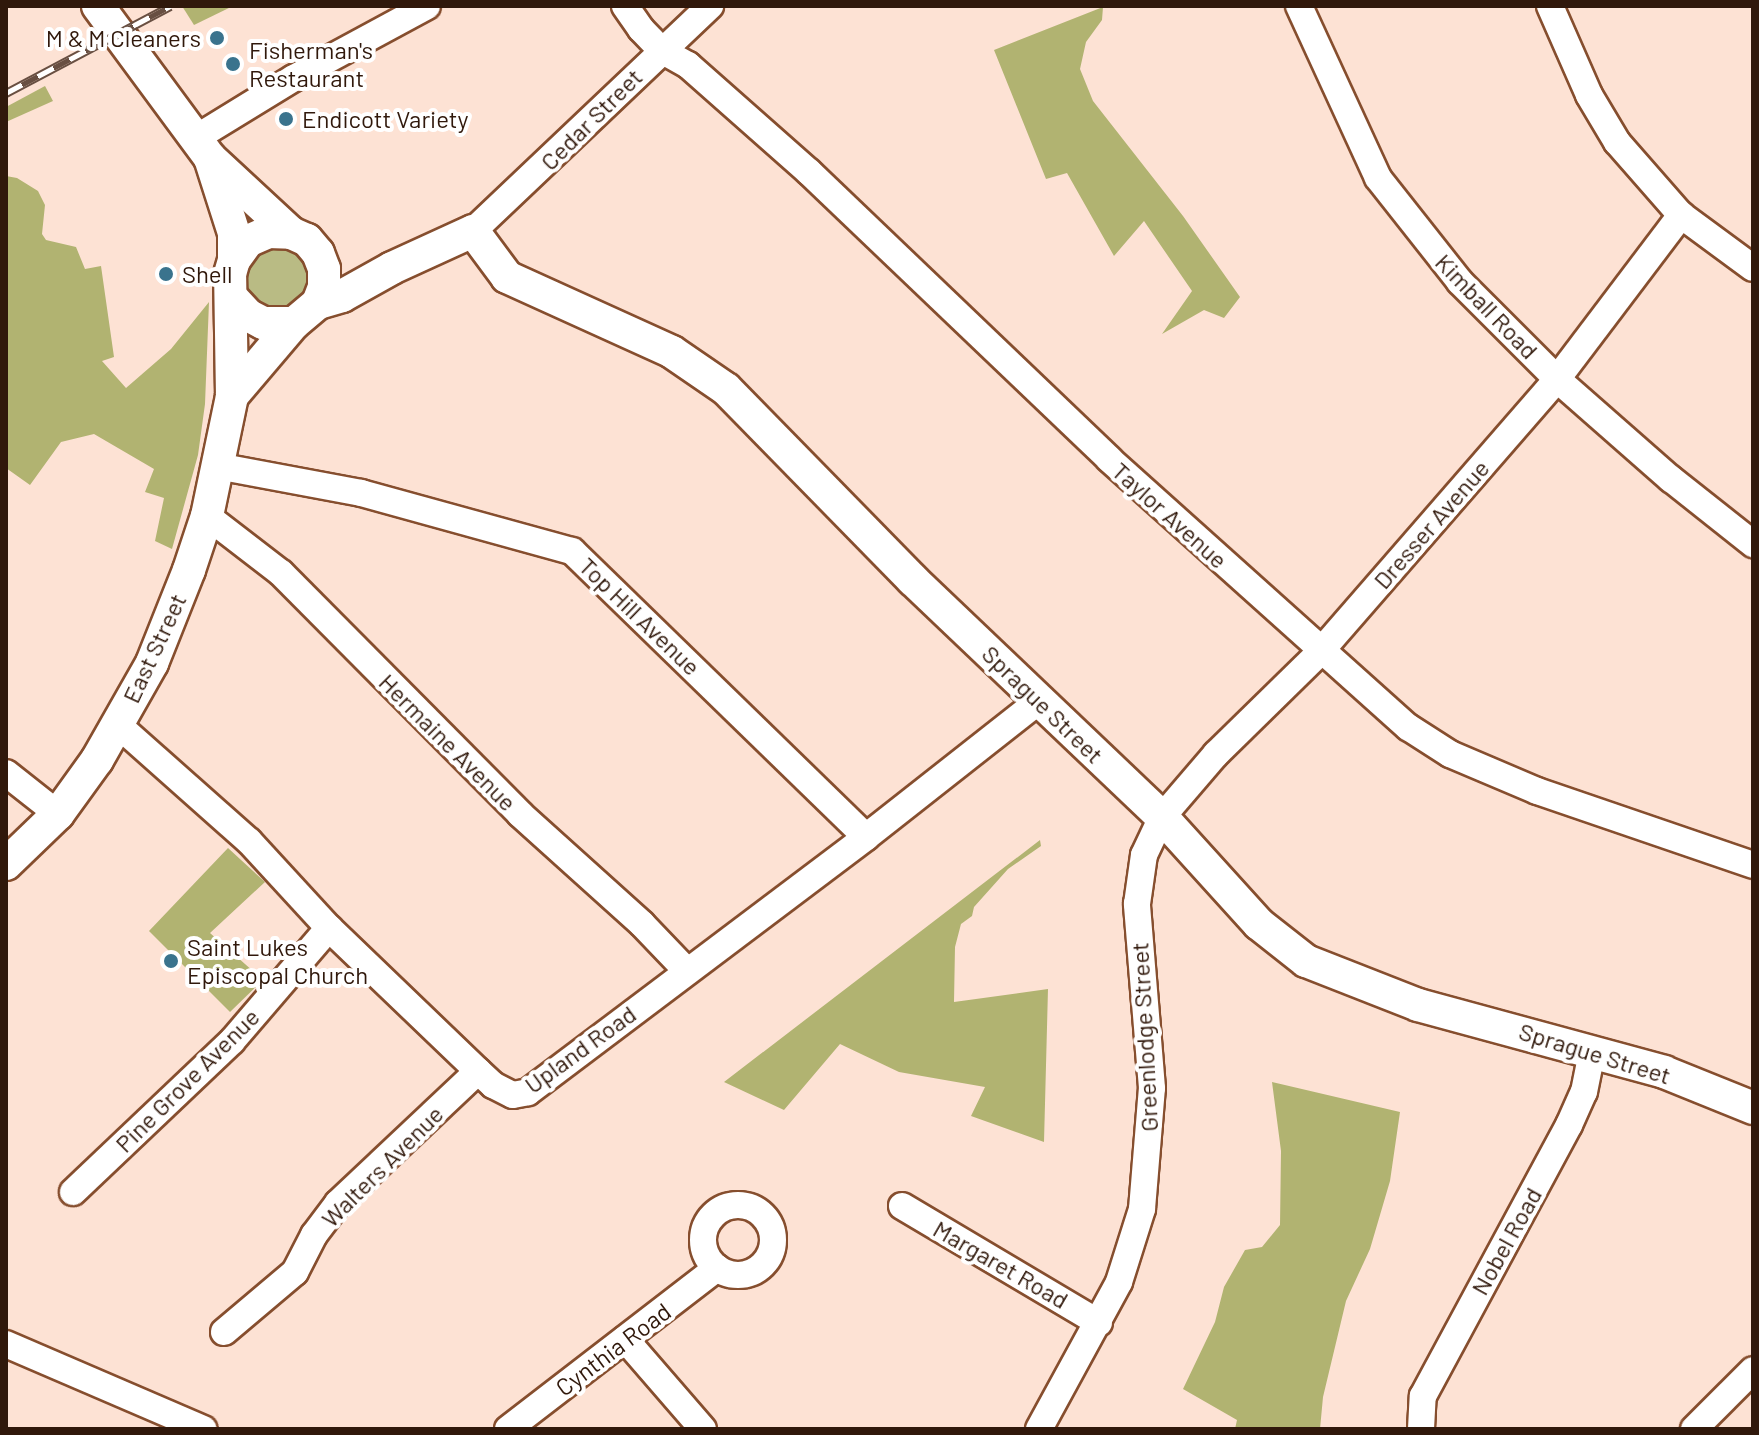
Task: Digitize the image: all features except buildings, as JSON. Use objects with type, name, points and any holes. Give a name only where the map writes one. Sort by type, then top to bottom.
[{"type":"main road","points":[[98,6],[203,148],[291,233],[307,240],[318,253],[324,269],[324,287],[306,313]]},
{"type":"main road","points":[[203,148],[234,233],[231,297],[248,315],[263,323],[306,313],[392,268],[473,231]]},
{"type":"main road","name":"Sprague Street","points":[[473,231],[507,277],[672,352],[726,389],[913,580],[1162,817],[1259,924],[1306,961],[1418,1005],[1664,1072],[1753,1108]]},
{"type":"main road","points":[[234,260],[248,241],[268,232],[291,233]]},
{"type":"main road","points":[[318,253],[341,263],[392,268]]},
{"type":"main road","name":"East Street","points":[[6,864],[58,814],[97,760],[152,663],[207,516],[232,396],[231,297]]},
{"type":"main road","name":"East Street","points":[[232,396],[306,313]]},
{"type":"street","points":[[203,148],[294,78],[427,6]]},
{"type":"street","name":"Taylor Avenue","points":[[625,6],[661,50],[688,65],[809,172],[1109,459],[1320,652],[1408,727],[1450,754],[1537,791],[1753,865]]},
{"type":"street","name":"Cedar Street","points":[[473,231],[710,6]]},
{"type":"street","name":"Kimball Road","points":[[1299,6],[1378,178],[1460,282],[1557,379],[1671,479],[1753,544]]},
{"type":"street","points":[[1550,6],[1589,95],[1617,142],[1681,215],[1753,268]]},
{"type":"street","name":"Dresser Avenue","points":[[1162,817],[1216,754],[1320,652],[1557,379],[1681,215]]},
{"type":"street","name":"Top Hill Avenue","points":[[217,466],[361,493],[572,551],[866,837]]},
{"type":"street","name":"Hermaine Avenue","points":[[207,516],[281,573],[520,814],[642,924],[687,971]]},
{"type":"street","name":"Upland Road","points":[[117,724],[249,841],[329,928],[478,1071],[493,1085],[513,1095],[528,1092],[866,837],[1040,700]]},
{"type":"street","points":[[6,773],[58,814]]},
{"type":"street","name":"Greenlodge Street","points":[[1039,1429],[1119,1282],[1143,1196],[1152,1088],[1137,904],[1144,855],[1162,817]]},
{"type":"street","name":"Pine Grove Avenue","points":[[73,1192],[232,1041],[329,928]]},
{"type":"street","name":"Nobel Road","points":[[1421,1429],[1423,1396],[1569,1125],[1584,1092],[1592,1052]]},
{"type":"street","name":"Walters Avenue","points":[[224,1332],[295,1272],[314,1235],[338,1203],[478,1071]]},
{"type":"street","name":"Margaret Road","points":[[902,1206],[1099,1323]]},
{"type":"street","name":"Cynthia Road","points":[[508,1429],[717,1268]]},
{"type":"street","points":[[625,1339],[703,1429]]},
{"type":"street","points":[[6,1344],[203,1429]]},
{"type":"street","points":[[1694,1429],[1753,1370]]},
{"type":"green space","points":[[182,6],[233,6],[194,25]]},
{"type":"green space","points":[[1103,7],[1102,20],[1086,42],[1080,69],[1093,101],[1183,216],[1240,297],[1224,318],[1204,310],[1162,334],[1192,291],[1144,221],[1114,256],[1067,173],[1046,179],[994,50]]},
{"type":"green space","points":[[45,86],[53,101],[6,122],[6,107]]},
{"type":"green space","points":[[6,176],[17,178],[38,191],[45,205],[42,234],[46,240],[76,247],[85,269],[101,266],[114,357],[102,361],[126,388],[171,349],[209,302],[205,404],[198,455],[172,549],[155,541],[164,498],[145,492],[154,469],[94,434],[61,442],[30,485],[6,468]]},
{"type":"green space","points":[[277,248],[299,257],[308,279],[299,301],[277,310],[255,301],[246,279],[255,257]]},
{"type":"green space","points":[[1040,840],[1041,846],[1008,869],[974,907],[972,916],[961,924],[955,947],[954,1002],[1048,989],[1044,1142],[971,1116],[985,1087],[899,1072],[840,1044],[784,1110],[724,1082]]},
{"type":"green space","points":[[228,848],[265,882],[210,933],[263,980],[230,1012],[149,931]]},
{"type":"green space","points":[[1272,1082],[1400,1112],[1390,1181],[1370,1249],[1346,1301],[1323,1397],[1320,1429],[1235,1429],[1237,1420],[1183,1389],[1215,1322],[1224,1287],[1245,1250],[1262,1247],[1280,1225],[1281,1151]]},
{"type":"railway","points":[[6,93],[170,6]]},
{"type":"place","name":"M & M Cleaners","points":[[217,38]]},
{"type":"place","name":"Fisherman's Restaurant","points":[[233,64]]},
{"type":"place","name":"Endicott Variety","points":[[286,119]]},
{"type":"place","name":"Shell","points":[[166,274]]},
{"type":"place","name":"Saint Lukes Episcopal Church","points":[[171,961]]}]
